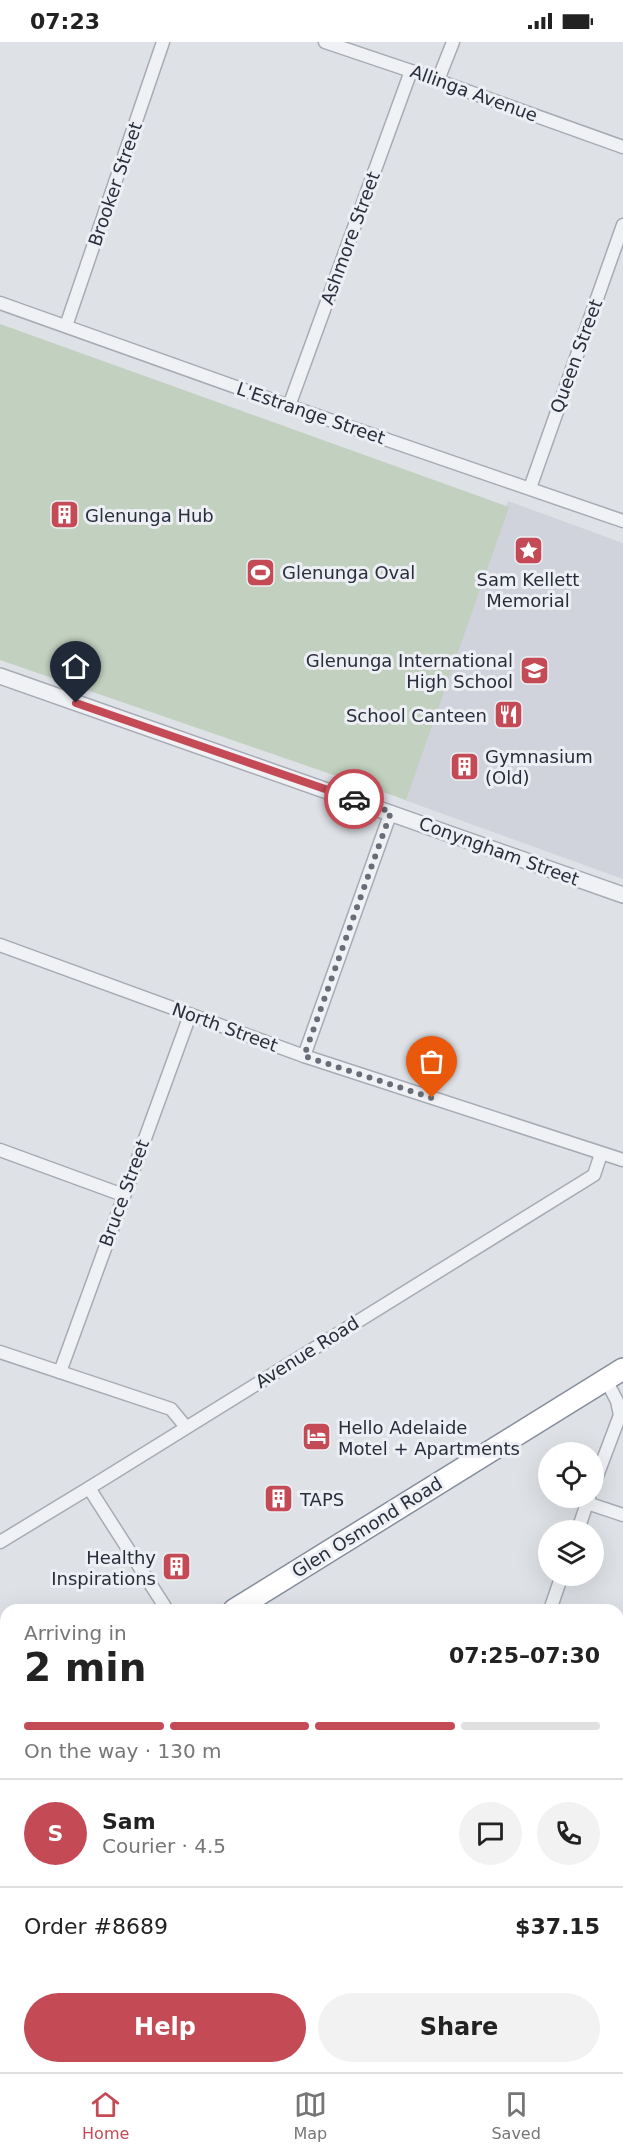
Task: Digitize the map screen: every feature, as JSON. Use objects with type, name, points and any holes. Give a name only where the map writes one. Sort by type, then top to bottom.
[{"type":"highway","name":"Glen Osmond Road","points":[[244,1604],[614,1374]]},
{"type":"street","name":"Brooker Street","points":[[66,326],[163,42]]},
{"type":"street","name":"Allinga Avenue","points":[[325,42],[411,70],[623,147]]},
{"type":"street","points":[[438,80],[453,42]]},
{"type":"street","name":"Ashmore Street","points":[[289,406],[411,70]]},
{"type":"street","name":"Queen Street","points":[[530,488],[623,225]]},
{"type":"street","name":"L'Estrange Street","points":[[0,303],[289,406],[623,520]]},
{"type":"street","name":"Conyngham Street","points":[[0,676],[623,895]]},
{"type":"street","points":[[304,1056],[391,812]]},
{"type":"street","name":"North Street","points":[[0,945],[304,1056],[623,1160]]},
{"type":"street","name":"Bruce Street","points":[[60,1372],[190,1015]]},
{"type":"street","points":[[0,1150],[123,1195]]},
{"type":"street","name":"Avenue Road","points":[[0,1542],[594,1175],[601,1154]]},
{"type":"street","points":[[0,1352],[171,1409],[186,1427]]},
{"type":"street","points":[[604,1457],[620,1415],[614,1374]]},
{"type":"street","points":[[89,1488],[163,1604]]},
{"type":"street","points":[[604,1507],[623,1515]]},
{"type":"street","points":[[552,1604],[558,1586]]},
{"type":"shaded area","name":"Glenunga International High School","points":[[508,501],[623,543],[623,879],[399,798]]},
{"type":"green space","points":[[0,324],[509,507],[406,800],[0,660]]},
{"type":"way so far","points":[[354,799],[391,812],[304,1056],[432,1098]]},
{"type":"place","name":"Glenunga Hub","points":[[64,515]]},
{"type":"place","name":"Sam Kellett Memorial","points":[[528,550]]},
{"type":"place","name":"Glenunga Oval","points":[[261,572]]},
{"type":"place","name":"Glenunga International High School","points":[[534,670]]},
{"type":"place","name":"School Canteen","points":[[508,715]]},
{"type":"place","name":"Gymnasium (Old)","points":[[464,766]]},
{"type":"place","name":"Hello Adelaide Motel + Apartments","points":[[317,1437]]},
{"type":"place","name":"TAPS","points":[[279,1499]]},
{"type":"place","name":"Healthy Inspirations","points":[[177,1567]]},
{"type":"route","points":[[76,703],[354,799]]}]
